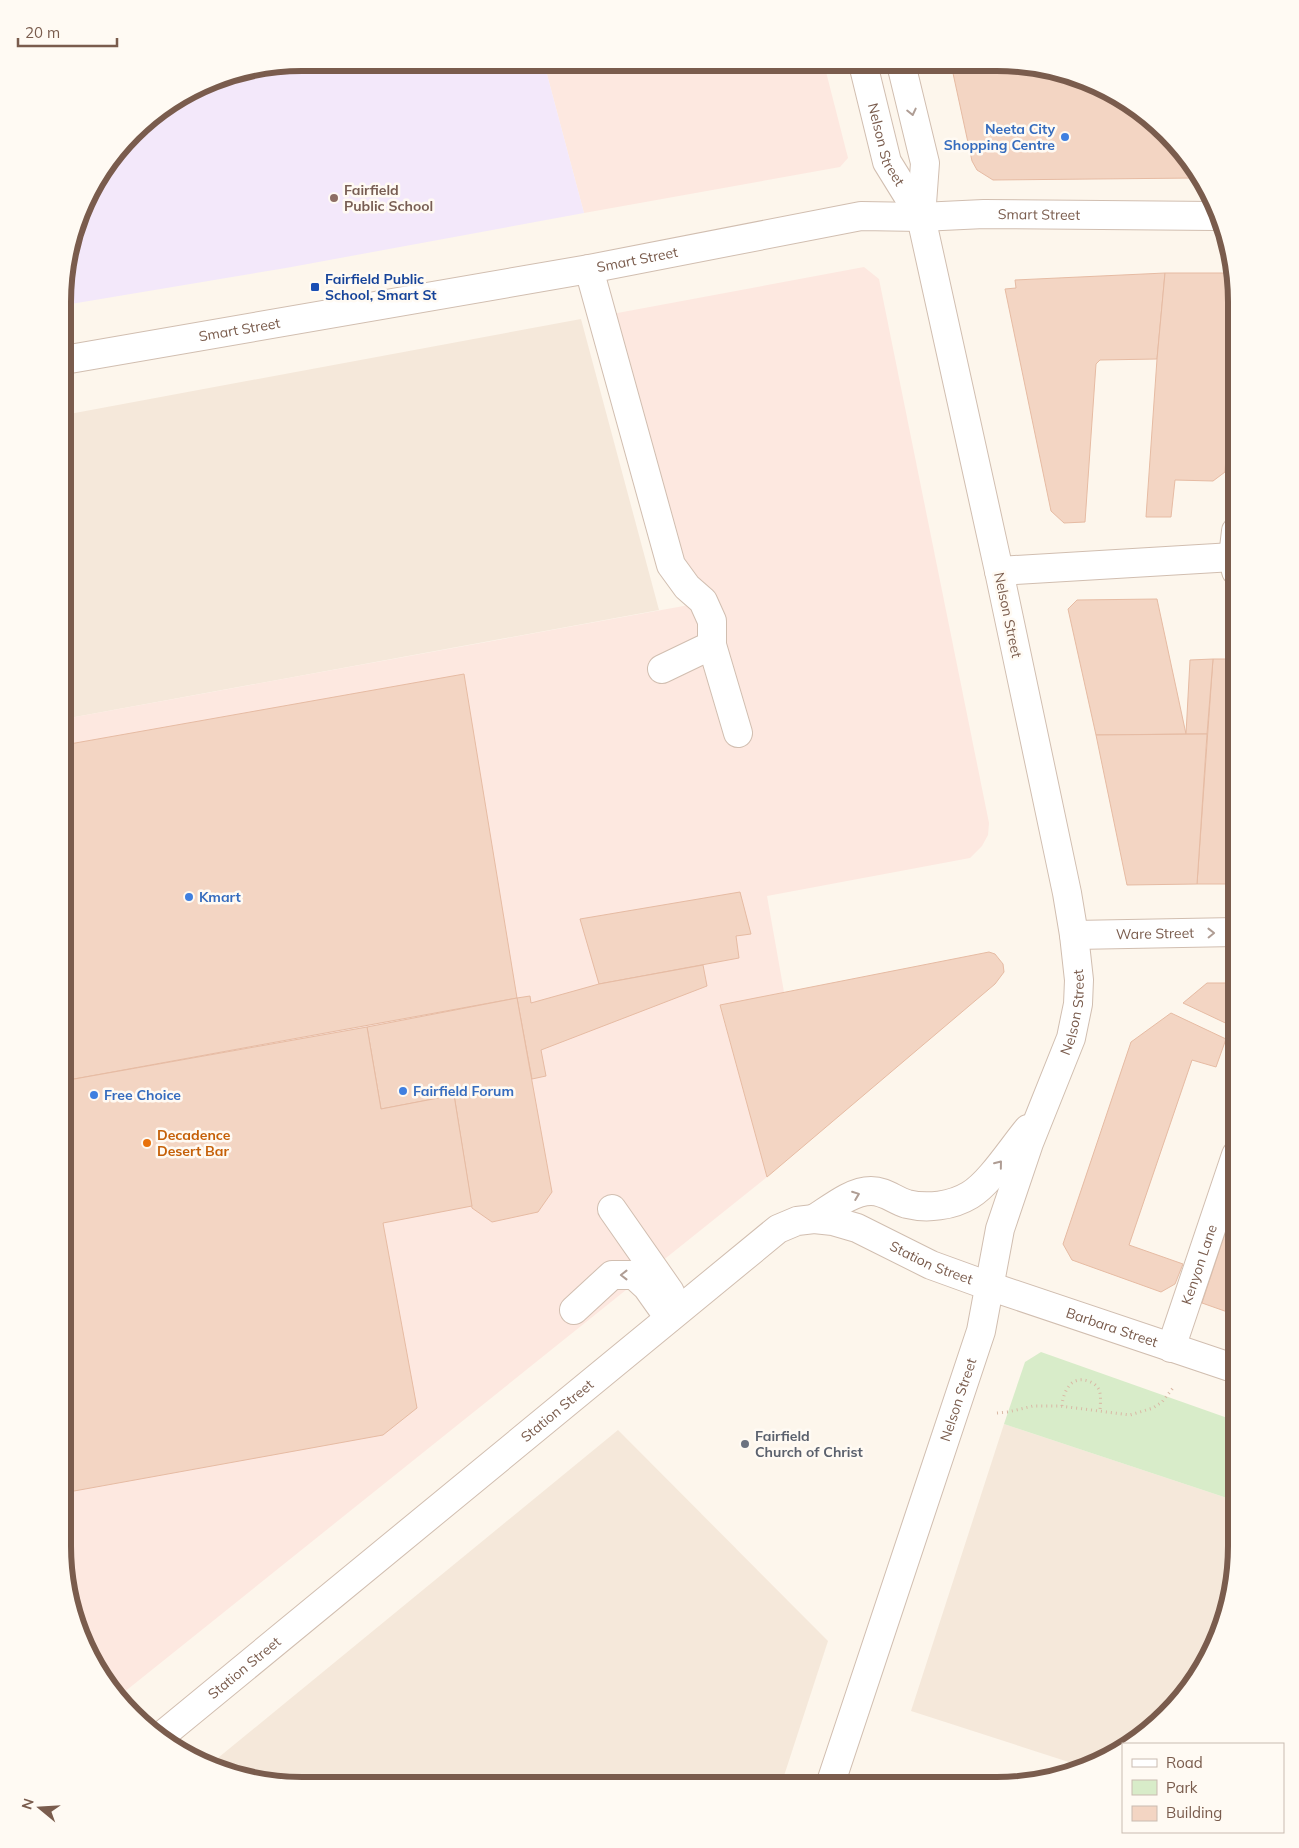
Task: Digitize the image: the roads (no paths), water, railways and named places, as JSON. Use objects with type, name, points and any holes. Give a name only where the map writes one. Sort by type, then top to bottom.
[{"type":"street","name":"Nelson Street","points":[[865,71],[887,162],[921,217]]},
{"type":"street","name":"Nelson Street","points":[[833,1777],[977,1343],[1000,1229],[1070,1038],[1078,1004],[1080,980],[1065,884],[999,571],[921,217],[925,163],[903,71]]},
{"type":"street","name":"Smart Street","points":[[71,359],[589,269],[861,216],[921,217],[984,214],[1211,216]]},
{"type":"street","points":[[589,269],[671,565],[687,587],[703,601],[712,621],[712,645],[738,733]]},
{"type":"street","points":[[999,571],[1228,554]]},
{"type":"street","points":[[662,669],[712,645]]},
{"type":"street","name":"Ware Street","points":[[1074,935],[1228,932]]},
{"type":"street","points":[[814,1219],[853,1195],[870,1191],[885,1193],[906,1204],[925,1206],[945,1205],[970,1195],[986,1181],[1041,1113]]},
{"type":"street","name":"Kenyon Lane","points":[[1171,1348],[1228,1179]]},
{"type":"street","points":[[615,1213],[657,1275],[676,1313]]},
{"type":"street","name":"Station Street","points":[[166,1732],[778,1229],[796,1221],[814,1219],[834,1221],[857,1228],[931,1265],[989,1286]]},
{"type":"street","points":[[574,1310],[612,1275],[634,1275],[676,1313]]},
{"type":"street","name":"Barbara Street","points":[[989,1286],[1228,1367]]},
{"type":"place","name":"Neeta City Shopping Centre","points":[[1065,137]]},
{"type":"place","name":"Fairfield Public School","points":[[334,198]]},
{"type":"place","name":"Fairfield Public School, Smart St","points":[[315,287]]},
{"type":"place","name":"Kmart","points":[[189,897]]},
{"type":"place","name":"Fairfield Forum","points":[[403,1091]]},
{"type":"place","name":"Free Choice","points":[[94,1095]]},
{"type":"place","name":"Decadence Desert Bar","points":[[147,1143]]},
{"type":"place","name":"Fairfield Church of Christ","points":[[745,1444]]}]
